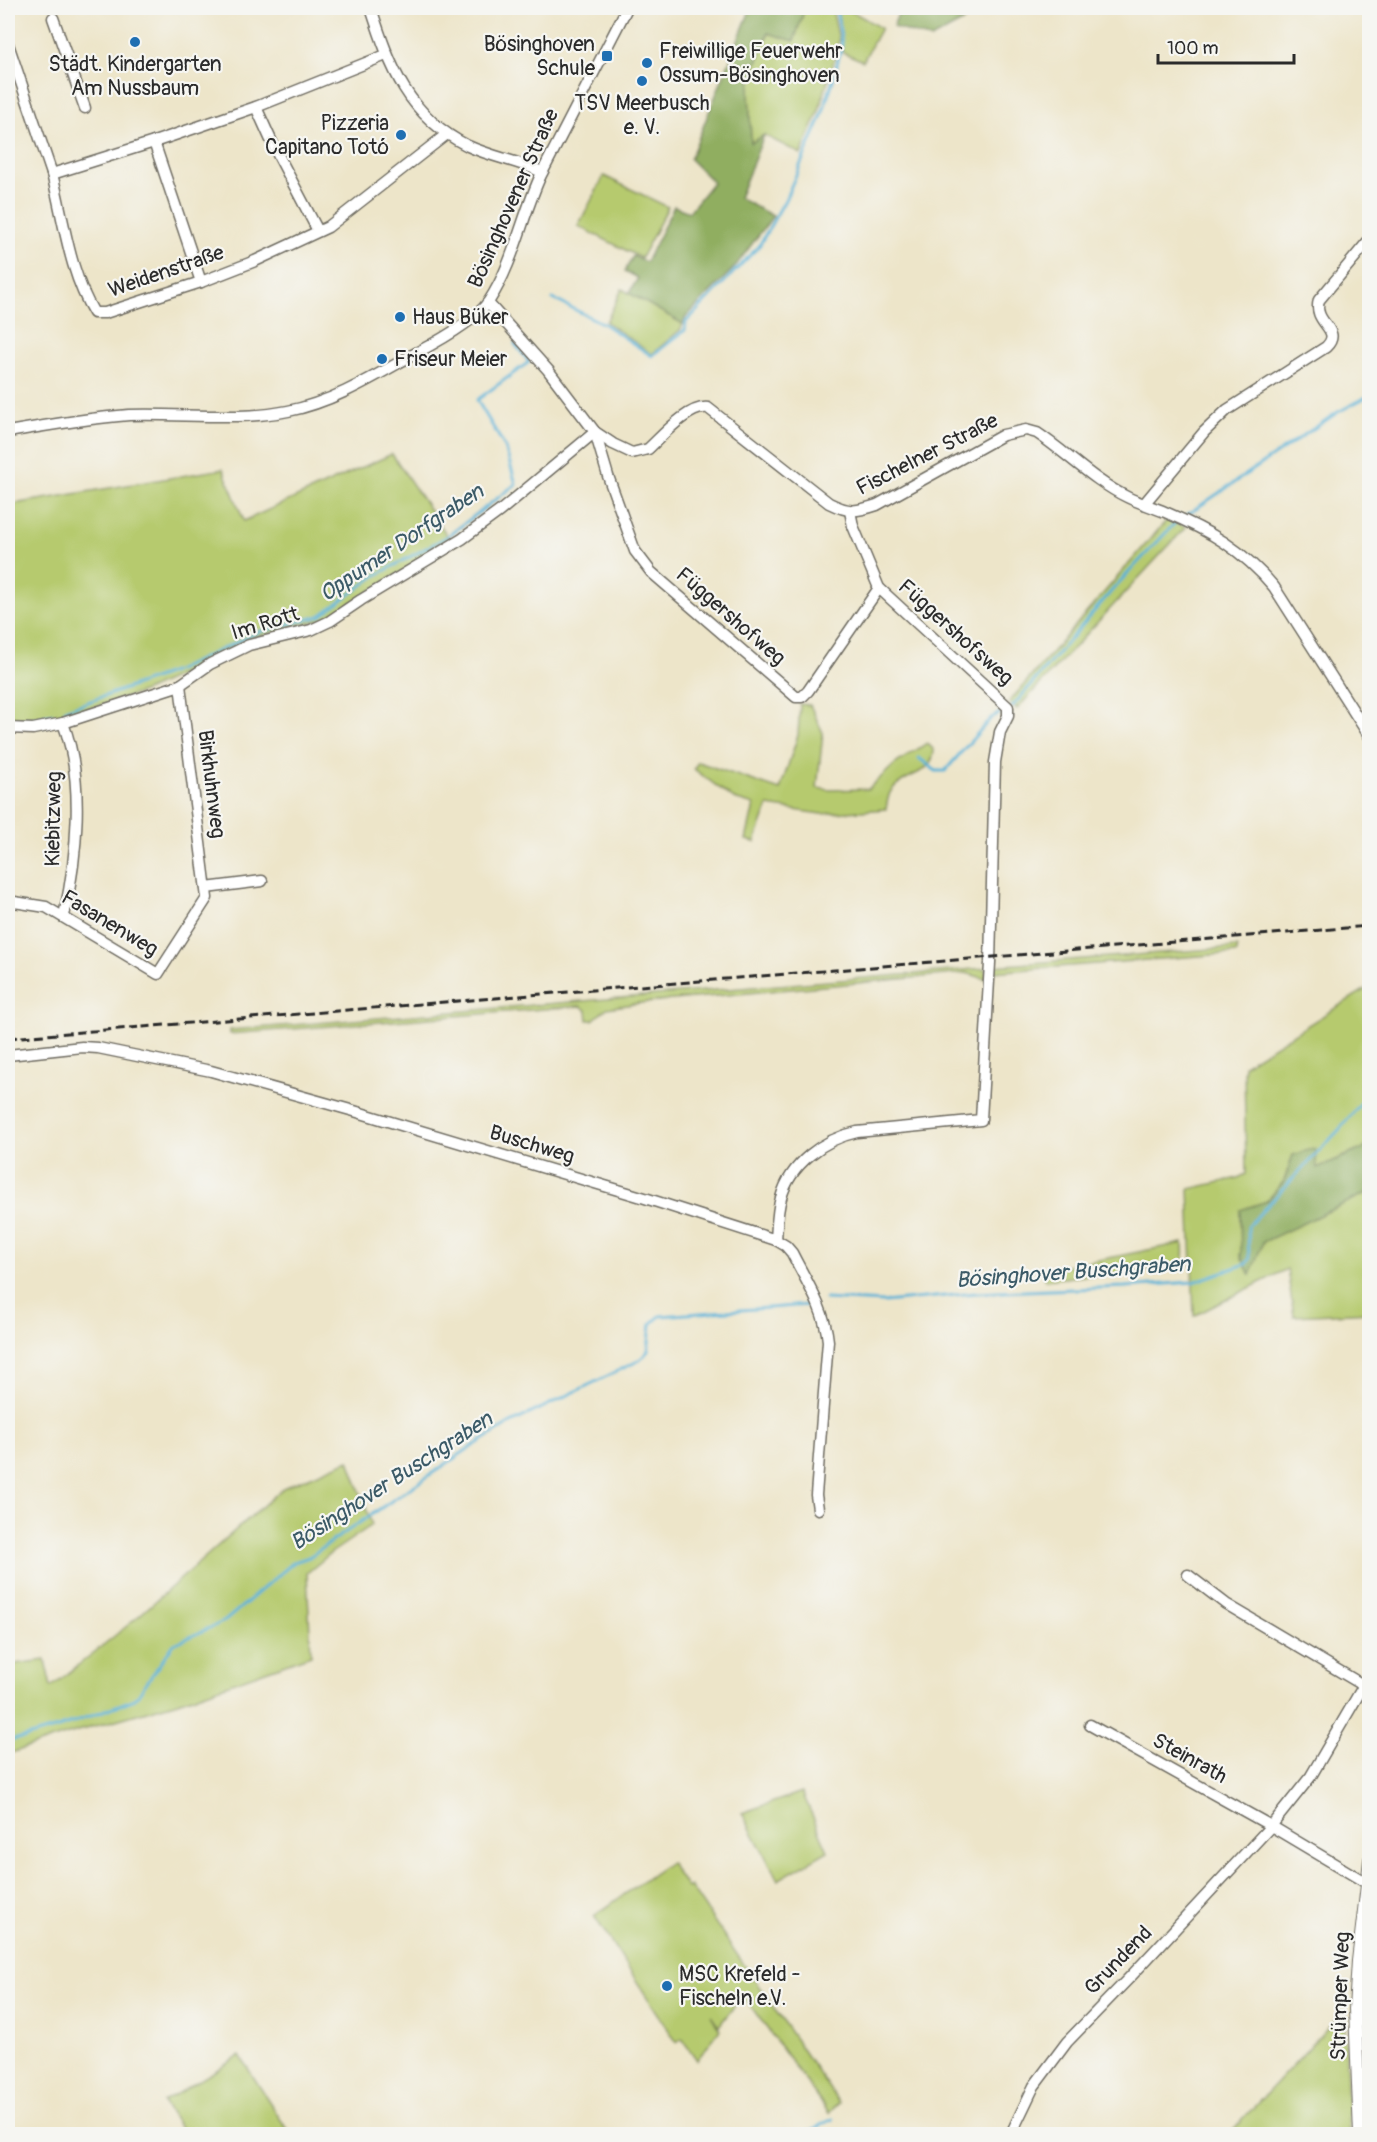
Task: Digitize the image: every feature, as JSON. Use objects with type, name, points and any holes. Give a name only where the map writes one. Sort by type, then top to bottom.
[{"type":"street","points":[[371,8],[386,55],[399,81],[417,106],[447,134],[470,147],[542,172]]},
{"type":"street","name":"Bösinghovener Straße","points":[[8,429],[130,416],[256,415],[287,412],[320,403],[351,389],[462,325],[488,303],[507,269],[528,203],[542,172],[627,8]]},
{"type":"street","points":[[53,18],[85,108]]},
{"type":"street","points":[[8,44],[52,174],[256,107],[386,55]]},
{"type":"street","points":[[256,107],[318,231]]},
{"type":"street","name":"Weidenstraße","points":[[52,174],[69,245],[86,298],[94,313],[105,313],[201,282],[255,261],[327,228],[447,134]]},
{"type":"street","points":[[154,142],[201,282]]},
{"type":"street","points":[[1144,504],[1204,432],[1227,410],[1332,341],[1329,328],[1319,317],[1317,309],[1319,300],[1370,239]]},
{"type":"street","name":"Fischelner Straße","points":[[488,303],[548,370],[595,432],[622,448],[632,453],[648,448],[691,411],[701,407],[708,408],[829,503],[850,511],[876,505],[1003,435],[1026,430],[1037,433],[1119,493],[1221,538],[1258,568],[1274,586],[1370,736]]},
{"type":"street","name":"Függershofweg","points":[[595,432],[635,551],[651,572],[796,698],[802,697],[808,691],[879,588]]},
{"type":"street","name":"Im Rott","points":[[8,728],[33,729],[63,723],[180,686],[210,664],[249,645],[311,630],[330,621],[471,532],[500,511],[595,432]]},
{"type":"street","name":"Függershofsweg","points":[[776,1240],[781,1196],[797,1169],[825,1144],[842,1135],[856,1132],[981,1120],[990,963],[995,762],[1000,732],[1008,716],[1008,707],[879,588],[853,526],[850,511]]},
{"type":"street","name":"Birkhuhnweg","points":[[158,974],[207,898],[180,686]]},
{"type":"street","name":"Kiebitzweg","points":[[63,723],[74,763],[76,803],[74,864],[64,916]]},
{"type":"street","points":[[206,888],[262,881]]},
{"type":"street","name":"Fasanenweg","points":[[8,901],[46,907],[158,974]]},
{"type":"street","name":"Buschweg","points":[[8,1055],[82,1047],[98,1048],[211,1071],[634,1194],[776,1240]]},
{"type":"street","points":[[776,1240],[792,1253],[821,1310],[827,1327],[828,1341],[818,1466],[818,1509]]},
{"type":"street","points":[[1188,1575],[1226,1604],[1367,1687]]},
{"type":"street","name":"Grundend","points":[[1011,2134],[1034,2086],[1067,2042],[1271,1826],[1311,1776],[1367,1687]]},
{"type":"street","name":"Steinrath","points":[[1090,1725],[1271,1826]]},
{"type":"street","points":[[1271,1826],[1368,1884]]},
{"type":"street","name":"Strümper Weg","points":[[1360,2134],[1355,2009],[1358,1961],[1370,1860]]},
{"type":"green space","points":[[751,8],[805,8],[794,41],[768,33],[752,75],[749,91],[751,143],[764,135],[739,198],[773,216],[734,268],[686,317],[683,324],[629,293],[638,278],[625,271],[633,256],[646,262],[674,206],[689,212],[713,182],[690,159]]},
{"type":"green space","points":[[805,8],[832,8],[839,40],[818,114],[801,154],[764,135],[751,144],[749,91],[752,75],[769,33],[794,40]]},
{"type":"green space","points":[[837,8],[853,12],[881,28],[863,61],[842,52]]},
{"type":"green space","points":[[914,8],[988,8],[931,39],[893,27],[899,11],[908,14]]},
{"type":"green space","points":[[604,176],[668,207],[641,258],[578,226]]},
{"type":"green space","points":[[622,289],[683,324],[680,330],[652,354],[606,322]]},
{"type":"green space","points":[[392,454],[451,541],[327,618],[245,640],[196,668],[143,692],[54,719],[8,721],[8,505],[223,469],[244,521]]},
{"type":"green space","points":[[1167,520],[1186,527],[1017,709],[1009,702]]},
{"type":"green space","points":[[800,704],[810,705],[823,733],[817,788],[868,789],[895,764],[927,743],[934,750],[932,758],[923,770],[891,791],[886,809],[821,814],[768,806],[755,842],[746,840],[754,805],[734,799],[694,769],[698,762],[780,790],[798,735]]},
{"type":"green space","points":[[1237,947],[1237,953],[993,972],[994,966]]},
{"type":"green space","points":[[986,968],[986,979],[966,973],[640,1003],[607,1008],[593,1020],[588,1020],[587,1011],[581,1006],[230,1034],[230,1030]]},
{"type":"green space","points":[[1369,987],[1369,1146],[1317,1168],[1293,1155],[1284,1181],[1267,1201],[1240,1211],[1241,1256],[1250,1274],[1263,1242],[1369,1192],[1369,1312],[1294,1316],[1287,1269],[1194,1316],[1189,1189],[1238,1178],[1246,1174],[1244,1065]]},
{"type":"green space","points":[[1369,1146],[1369,1192],[1263,1242],[1250,1275],[1241,1256],[1240,1210],[1267,1201],[1284,1181],[1293,1155],[1315,1148],[1317,1168]]},
{"type":"green space","points":[[1183,1243],[1184,1266],[1045,1280],[1044,1271]]},
{"type":"green space","points":[[349,1460],[372,1525],[331,1553],[307,1573],[311,1655],[178,1702],[8,1754],[8,1665],[45,1660],[51,1687],[133,1621],[283,1488]]},
{"type":"green space","points":[[802,1792],[828,1851],[778,1880],[742,1813]]},
{"type":"green space","points":[[670,1862],[687,1888],[690,1886],[839,2103],[829,2113],[742,1996],[719,2026],[711,2015],[720,2030],[697,2060],[682,2039],[677,2043],[594,1916]]},
{"type":"green space","points":[[1344,2010],[1349,2134],[1229,2134]]},
{"type":"green space","points":[[240,2056],[290,2134],[184,2134],[163,2102]]},
{"type":"waterway","points":[[553,299],[604,324],[652,356],[685,330],[686,322],[759,246],[785,200],[821,118],[833,80],[842,44],[836,8]]},
{"type":"waterway","name":"Oppumer Dorfgraben","points":[[65,710],[173,672],[258,632],[320,616],[375,576],[448,536],[516,484],[505,447],[477,400],[529,362],[515,344]]},
{"type":"waterway","points":[[1188,514],[1338,412],[1370,395]]},
{"type":"waterway","points":[[1012,707],[1115,587],[1175,523]]},
{"type":"waterway","points":[[919,758],[936,771],[945,771],[991,718],[1000,713]]},
{"type":"waterway","name":"Oppumer Dorfgraben","points":[[8,721],[37,719],[52,714]]},
{"type":"waterway","name":"Bösinghover Buschgraben","points":[[825,1299],[884,1302],[976,1293],[1193,1282],[1246,1264],[1249,1259],[1248,1226],[1339,1130],[1370,1092]]},
{"type":"waterway","name":"Bösinghover Buschgraben","points":[[8,1740],[61,1727],[135,1699],[174,1644],[225,1621],[294,1562],[309,1557],[468,1449],[511,1423],[640,1360],[648,1351],[651,1324],[660,1316],[808,1305]]},
{"type":"waterway","points":[[804,2134],[833,2119]]},
{"type":"railway","points":[[8,1038],[1370,926]]},
{"type":"place","name":"Städt. Kindergarten Am Nussbaum","points":[[135,42]]},
{"type":"place","name":"Bösinghoven Schule","points":[[607,56]]},
{"type":"place","name":"Freiwillige Feuerwehr Ossum-Bösinghoven","points":[[647,63]]},
{"type":"place","name":"TSV Meerbusch e. V.","points":[[642,81]]},
{"type":"place","name":"Pizzeria Capitano Totó","points":[[401,135]]},
{"type":"place","name":"Haus Büker","points":[[400,317]]},
{"type":"place","name":"Friseur Meier","points":[[382,359]]},
{"type":"place","name":"MSC Krefeld - Fischeln e.V.","points":[[667,1986]]}]
